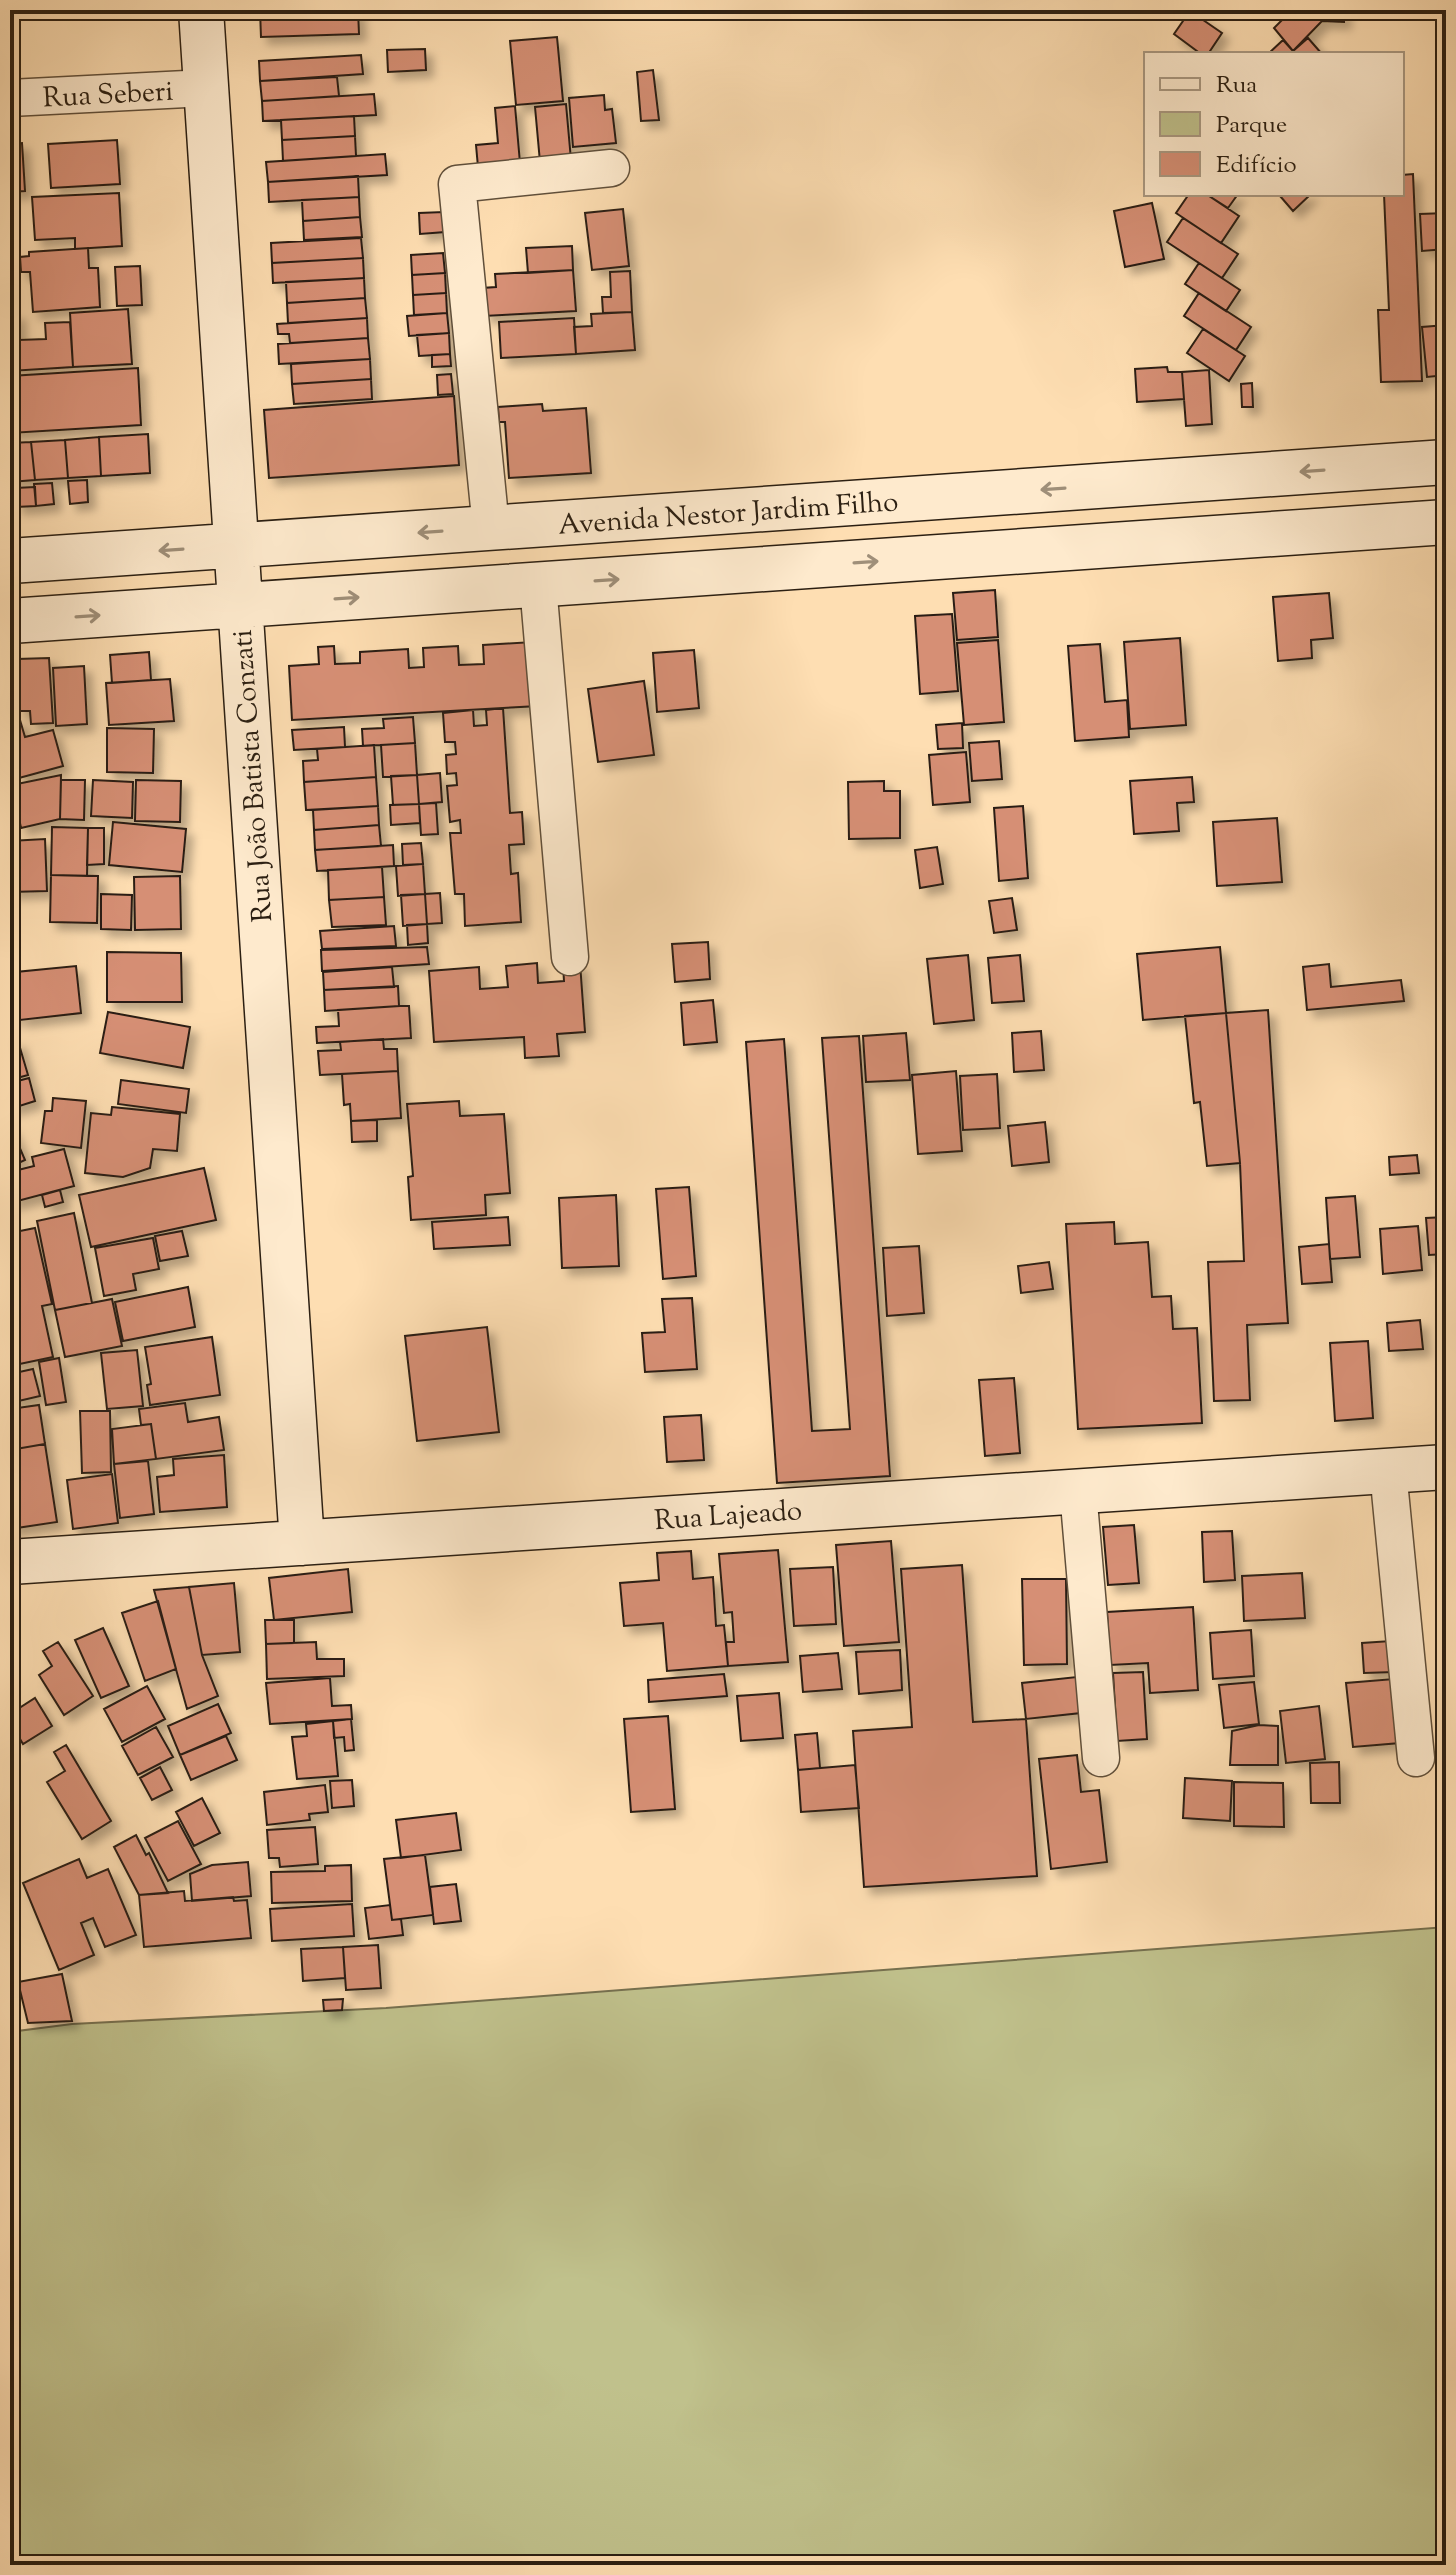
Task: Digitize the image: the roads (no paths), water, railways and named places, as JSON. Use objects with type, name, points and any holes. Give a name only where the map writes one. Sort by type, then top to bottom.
[{"type":"main road","name":"Rua João Batista Conzati","points":[[201,10],[302,1543]]},
{"type":"main road","name":"Avenida Nestor Jardim Filho","points":[[10,561],[1446,462]]},
{"type":"main road","points":[[1363,467],[1367,528]]},
{"type":"main road","points":[[726,512],[732,572]]},
{"type":"main road","points":[[10,621],[1446,522]]},
{"type":"main road","name":"Rua Lajeado","points":[[10,1562],[1446,1467]]},
{"type":"street","name":"Rua Seberi","points":[[10,98],[206,88]]},
{"type":"street","points":[[491,528],[457,184],[611,168]]},
{"type":"street","points":[[538,585],[570,957]]},
{"type":"street","points":[[1388,1471],[1416,1758]]},
{"type":"street","points":[[1078,1491],[1101,1758]]}]
